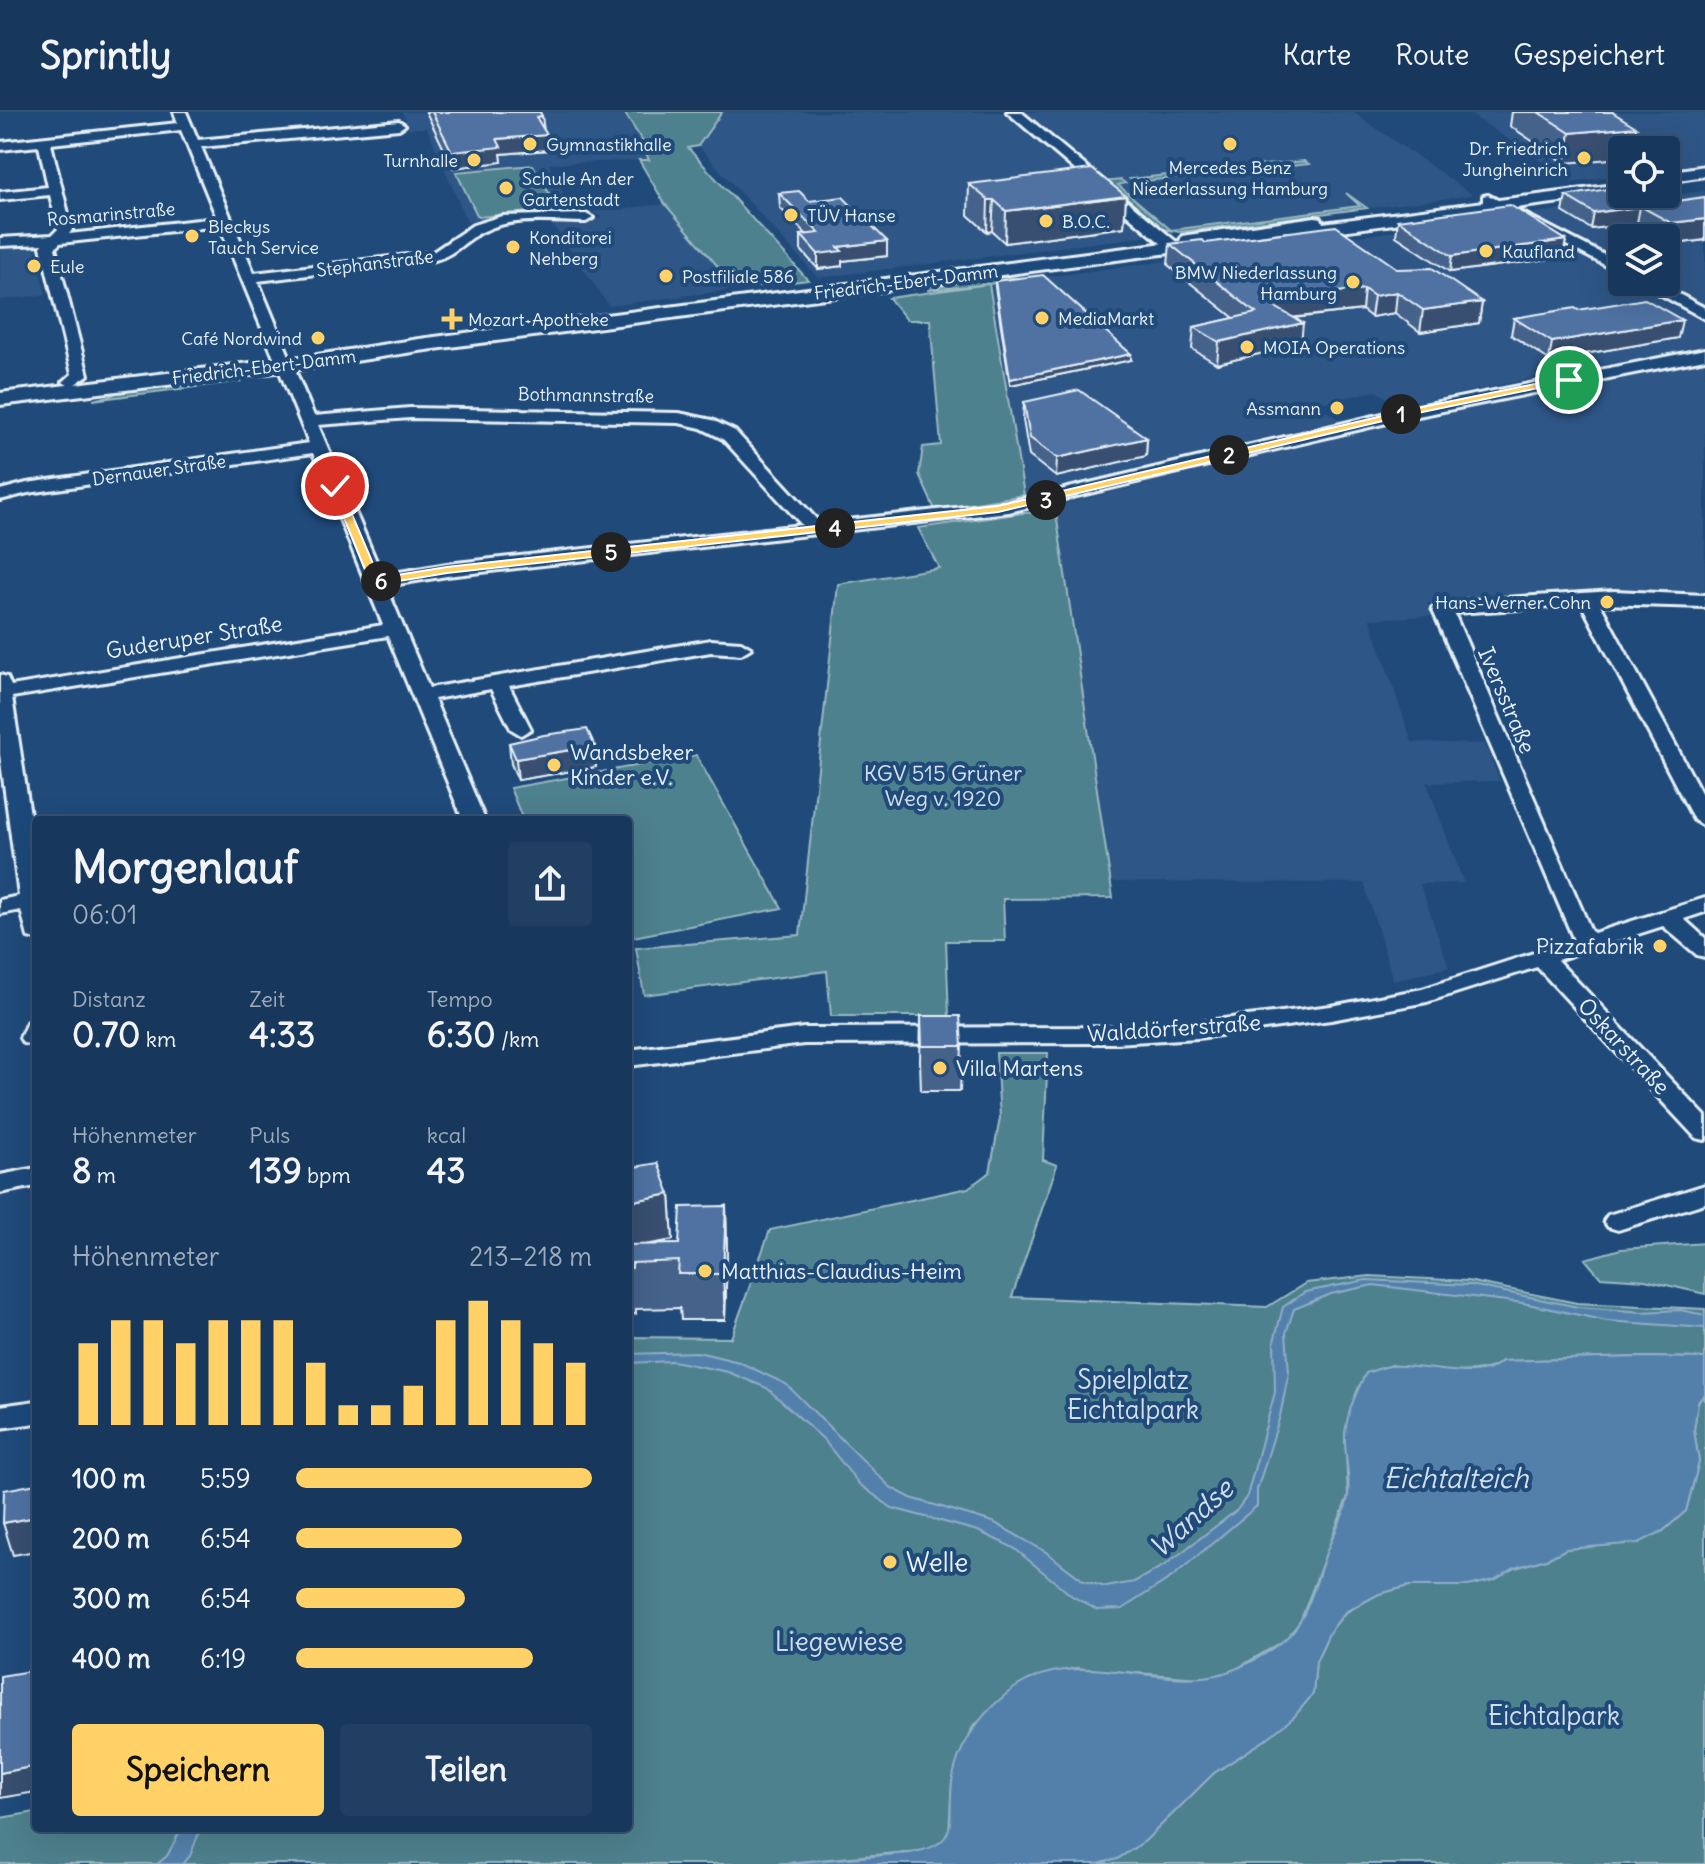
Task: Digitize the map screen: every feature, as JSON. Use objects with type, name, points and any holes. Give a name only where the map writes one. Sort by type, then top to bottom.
[{"type":"main road","points":[[1680,175],[1705,171]]},
{"type":"main road","points":[[1680,181],[1705,178]]},
{"type":"main road","name":"Friedrich-Ebert-Damm","points":[[0,391],[419,345],[1608,184]]},
{"type":"main road","name":"Friedrich-Ebert-Damm","points":[[1493,202],[1608,190]]},
{"type":"main road","name":"Friedrich-Ebert-Damm","points":[[0,399],[283,360]]},
{"type":"street","points":[[1013,112],[1171,245]]},
{"type":"street","points":[[0,146],[183,119],[472,816]]},
{"type":"street","points":[[194,144],[399,125]]},
{"type":"street","points":[[44,141],[65,230],[53,238],[48,247],[80,375],[71,382]]},
{"type":"street","points":[[0,196],[55,190]]},
{"type":"street","points":[[1493,202],[1608,263]]},
{"type":"street","name":"Stephanstraße","points":[[249,278],[435,256],[455,249],[476,228],[495,223],[586,218]]},
{"type":"street","name":"Rosmarinstraße","points":[[0,242],[226,221]]},
{"type":"street","points":[[1671,296],[1705,314]]},
{"type":"street","points":[[375,582],[447,570],[817,530],[1035,502],[1408,413],[1705,354]]},
{"type":"street","name":"Bothmannstraße","points":[[309,421],[410,413],[679,418],[706,424],[729,435],[817,530]]},
{"type":"street","name":"Dernauer Straße","points":[[0,495],[27,488],[319,447]]},
{"type":"street","points":[[1705,601],[1588,598],[1705,820]]},
{"type":"street","name":"Iversstraße","points":[[1588,598],[1442,608],[1581,934],[1592,943]]},
{"type":"street","name":"Guderuper Straße","points":[[1,687],[394,629]]},
{"type":"street","points":[[422,695],[711,646],[741,648]]},
{"type":"street","points":[[497,682],[521,729]]},
{"type":"street","points":[[0,907],[32,901],[1,687]]},
{"type":"street","name":"Walddörferstraße","points":[[632,1058],[804,1036],[1115,1035],[1198,1030],[1331,1013],[1427,995],[1705,905]]},
{"type":"street","points":[[1668,918],[1705,950]]},
{"type":"street","name":"Oskarstraße","points":[[1543,959],[1705,1132]]},
{"type":"street","points":[[0,1184],[32,1178]]},
{"type":"street","points":[[1618,1221],[1705,1194]]},
{"type":"street","points":[[0,1417],[32,1413]]},
{"type":"shaded area","name":"Schule An der Gartenstadt","points":[[402,112],[624,112],[650,152],[650,160],[549,164],[573,212],[467,222],[427,128],[409,129]]},
{"type":"shaded area","points":[[722,112],[1353,112],[1473,195],[818,278],[698,146]]},
{"type":"shaded area","points":[[1467,112],[1705,112],[1705,165],[1680,168],[1680,136],[1608,136],[1608,177],[1572,182]]},
{"type":"shaded area","points":[[1705,191],[1705,307],[1680,294],[1680,224],[1608,224],[1608,257],[1528,214],[1608,204],[1608,208],[1680,208],[1680,194]]},
{"type":"shaded area","points":[[665,204],[737,289],[609,306],[549,220],[589,223],[603,217],[591,212]]},
{"type":"shaded area","points":[[1511,216],[1608,271],[1608,296],[1654,296],[1705,323],[1705,347],[1399,406],[1376,391],[1316,404],[1340,420],[1024,495],[990,284]]},
{"type":"shaded area","points":[[34,245],[46,295],[0,300],[0,249]]},
{"type":"shaded area","points":[[1705,360],[1705,599],[1578,594],[1427,603],[1431,616],[1370,619],[1412,742],[1485,744],[1500,781],[1427,783],[1464,883],[1420,884],[1449,967],[1393,981],[1364,883],[1111,882],[1055,506],[1337,436]]},
{"type":"green space","points":[[624,112],[722,112],[698,146],[688,148],[808,280],[737,289],[665,204],[639,160],[649,160],[646,153],[649,152]]},
{"type":"green space","points":[[1304,161],[1309,164],[1134,182],[1130,179]]},
{"type":"green space","points":[[533,165],[558,209],[478,217],[456,172]]},
{"type":"green space","points":[[1121,180],[1125,183],[1118,185],[1171,230],[1360,206],[1346,193],[1367,208],[1180,232],[1162,229],[1103,182]]},
{"type":"green space","points":[[1027,278],[927,290],[963,279]]},
{"type":"green space","points":[[989,284],[1024,495],[935,510],[919,474],[923,447],[941,445],[930,320],[907,320],[889,298]]},
{"type":"green space","points":[[243,376],[242,381],[93,400],[124,389]]},
{"type":"green space","name":"KGV 515 Grüner Weg v. 1920","points":[[1055,506],[1113,898],[1003,899],[1005,941],[946,941],[949,1016],[831,1016],[827,971],[644,995],[636,948],[800,935],[838,584],[939,568],[918,528],[1046,512]]},
{"type":"green space","points":[[696,755],[782,908],[632,937],[632,816],[521,816],[510,788]]},
{"type":"green space","points":[[996,1053],[1048,1053],[1043,1160],[1057,1165],[1012,1297],[1267,1307],[1306,1283],[1370,1276],[1468,1281],[1577,1303],[1705,1309],[1705,1358],[1502,1361],[1493,1367],[1465,1372],[1391,1365],[1359,1386],[1345,1433],[1348,1496],[1300,1622],[1285,1640],[1226,1675],[1199,1678],[1076,1668],[1034,1678],[973,1726],[952,1782],[949,1833],[941,1843],[929,1850],[775,1864],[0,1864],[0,1818],[32,1813],[32,1832],[632,1832],[632,1337],[731,1338],[770,1230],[968,1188],[990,1172],[1000,1118]]},
{"type":"green space","points":[[1705,1243],[1705,1294],[1645,1280],[1600,1277],[1585,1259],[1621,1249]]},
{"type":"green space","name":"Eichtalpark","points":[[1705,1394],[1705,1864],[1097,1864],[1117,1859],[1145,1841],[1214,1773],[1265,1740],[1313,1694],[1316,1661],[1329,1633],[1345,1613],[1379,1594],[1409,1586],[1494,1580],[1515,1568],[1549,1558],[1566,1549],[1611,1545],[1663,1531],[1686,1511],[1699,1462],[1694,1430],[1698,1402]]},
{"type":"water","points":[[1366,1280],[1471,1285],[1578,1307],[1643,1312],[1680,1310],[1705,1315],[1705,1328],[1607,1321],[1523,1303],[1373,1285],[1331,1294],[1294,1309],[1286,1333],[1289,1372],[1280,1416],[1257,1490],[1257,1506],[1172,1577],[1122,1609],[1097,1610],[1072,1596],[1014,1548],[978,1531],[892,1508],[859,1484],[823,1439],[767,1388],[728,1372],[673,1361],[632,1363],[632,1354],[698,1352],[739,1362],[786,1384],[890,1487],[911,1498],[993,1522],[1046,1552],[1084,1581],[1106,1587],[1134,1582],[1165,1565],[1237,1510],[1247,1496],[1275,1392],[1274,1341],[1283,1307],[1305,1292]]},
{"type":"water","name":"Eichtalteich","points":[[1705,1358],[1705,1394],[1698,1402],[1694,1430],[1699,1462],[1686,1511],[1663,1531],[1639,1543],[1566,1549],[1549,1558],[1515,1568],[1494,1580],[1468,1586],[1409,1586],[1379,1594],[1345,1612],[1329,1633],[1316,1661],[1313,1694],[1294,1717],[1214,1773],[1145,1841],[1117,1859],[1097,1864],[775,1864],[910,1853],[938,1844],[949,1830],[952,1782],[964,1745],[977,1723],[995,1704],[1027,1681],[1051,1672],[1075,1669],[1203,1677],[1243,1666],[1283,1641],[1304,1613],[1342,1518],[1349,1482],[1346,1428],[1352,1403],[1366,1373],[1390,1366],[1464,1372],[1492,1368],[1502,1361]]},
{"type":"water","points":[[179,1832],[199,1832],[190,1856],[183,1864],[157,1864],[167,1856]]},
{"type":"building","points":[[432,112],[540,112],[542,116],[536,117],[547,135],[497,139],[501,147],[452,152]]},
{"type":"building","points":[[1538,112],[1612,112],[1636,127],[1570,133]]},
{"type":"building","points":[[1092,169],[1126,196],[1006,211],[969,184]]},
{"type":"building","points":[[1608,189],[1608,208],[1627,208],[1594,213],[1566,196]]},
{"type":"building","points":[[799,191],[809,201],[843,197],[887,241],[838,247],[842,251],[818,254],[801,235],[819,233],[779,193]]},
{"type":"building","points":[[1705,197],[1705,219],[1671,223],[1644,208],[1680,208],[1680,200]]},
{"type":"building","points":[[1510,205],[1566,240],[1452,256],[1398,220]]},
{"type":"building","points":[[1336,226],[1398,269],[1432,268],[1482,302],[1423,310],[1397,292],[1374,296],[1364,289],[1263,300],[1303,323],[1219,342],[1194,327],[1256,313],[1170,244],[1202,240],[1206,243]]},
{"type":"building","name":"MediaMarkt","points":[[1043,275],[1131,354],[1010,379],[995,281]]},
{"type":"building","points":[[1645,299],[1682,320],[1552,342],[1514,318],[1578,310]]},
{"type":"building","points":[[1079,390],[1147,438],[1057,458],[1030,438],[1024,402]]},
{"type":"building","points":[[587,729],[595,746],[516,759],[509,743],[544,735]]},
{"type":"building","points":[[921,1016],[960,1016],[962,1046],[922,1046]]},
{"type":"building","points":[[658,1163],[670,1194],[632,1201],[632,1167]]},
{"type":"building","points":[[726,1206],[723,1274],[678,1274],[679,1261],[632,1263],[632,1245],[679,1244],[681,1207]]},
{"type":"building","points":[[32,1485],[32,1518],[3,1523],[4,1490]]},
{"type":"building","points":[[32,1671],[32,1767],[0,1773],[0,1676]]},
{"type":"place","name":"Gymnastikhalle","points":[[530,144]]},
{"type":"place","name":"Mercedes Benz Niederlassung Hamburg","points":[[1230,144]]},
{"type":"place","name":"Dr. Friedrich Jungheinrich","points":[[1584,158]]},
{"type":"place","name":"Turnhalle","points":[[474,160]]},
{"type":"place","name":"Schule An der Gartenstadt","points":[[506,188]]},
{"type":"place","name":"TÜV Hanse","points":[[791,215]]},
{"type":"place","name":"B.O.C.","points":[[1046,221]]},
{"type":"place","name":"Bleckys Tauch Service","points":[[192,236]]},
{"type":"place","name":"Konditorei Nehberg","points":[[513,247]]},
{"type":"place","name":"Kaufland","points":[[1486,251]]},
{"type":"place","name":"Eule","points":[[34,266]]},
{"type":"place","name":"Postfiliale 586","points":[[666,276]]},
{"type":"place","name":"BMW Niederlassung Hamburg","points":[[1353,282]]},
{"type":"place","name":"MediaMarkt","points":[[1042,318]]},
{"type":"place","name":"Mozart-Apotheke","points":[[452,319]]},
{"type":"place","name":"Café Nordwind","points":[[318,338]]},
{"type":"place","name":"MOIA Operations","points":[[1247,347]]},
{"type":"place","name":"Assmann","points":[[1337,408]]},
{"type":"place","name":"Hans-Werner Cohn","points":[[1607,602]]},
{"type":"place","name":"Wandsbeker Kinder e.V.","points":[[554,765]]},
{"type":"place","name":"Pizzafabrik","points":[[1660,946]]},
{"type":"place","name":"Villa Martens","points":[[940,1068]]},
{"type":"place","name":"Matthias-Claudius-Heim","points":[[705,1271]]},
{"type":"place","name":"Welle","points":[[890,1562]]},
{"type":"route","points":[[335,486],[375,582],[447,570],[998,509],[1408,413],[1569,380]]},
{"type":"park label","name":"Spielplatz Eichtalpark","points":[[1133,1394]]},
{"type":"park label","name":"Liegewiese","points":[[839,1641]]},
{"type":"water label","name":"Wandse","points":[[1191,1518]]}]
